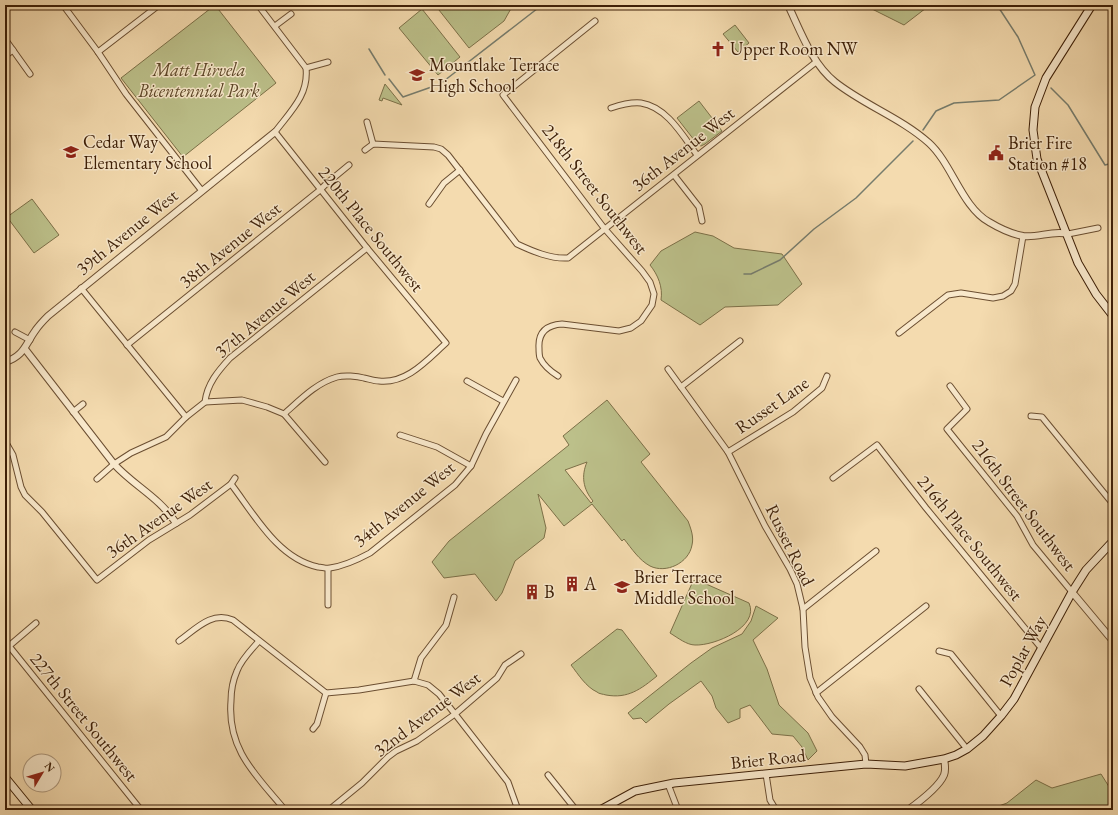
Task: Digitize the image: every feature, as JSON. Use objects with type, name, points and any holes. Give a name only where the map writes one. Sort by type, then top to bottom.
[{"type":"main road","points":[[1092,5],[1087,16],[1056,60],[1046,78],[1038,96],[1033,118],[1033,130],[1037,159],[1050,194],[1068,234],[1078,263],[1096,294],[1113,316]]},
{"type":"main road","name":"Poplar Way","points":[[944,759],[967,749],[983,736],[1001,716],[1014,699],[1072,592],[1086,570],[1113,541]]},
{"type":"main road","name":"Brier Road","points":[[600,810],[635,791],[668,784],[866,764],[905,766],[944,759]]},
{"type":"main road","points":[[5,777],[32,810]]},
{"type":"street","points":[[63,5],[98,52],[126,94],[202,191]]},
{"type":"street","points":[[98,52],[159,5]]},
{"type":"street","points":[[258,5],[306,68],[307,79],[304,90],[275,132]]},
{"type":"street","points":[[788,5],[816,62],[834,82],[912,130],[929,144],[939,156],[974,209],[988,222],[1004,230],[1023,236],[1060,232],[1068,234],[1098,228]]},
{"type":"street","points":[[275,26],[291,14]]},
{"type":"street","name":"218th Street Southwest","points":[[558,376],[547,368],[539,356],[538,339],[545,329],[553,325],[562,324],[619,331],[631,328],[641,321],[652,305],[654,294],[650,282],[642,271],[604,228],[503,95],[595,21]]},
{"type":"street","points":[[5,39],[30,74]]},
{"type":"street","points":[[5,56],[13,50]]},
{"type":"street","points":[[306,68],[328,62]]},
{"type":"street","name":"36th Avenue West","points":[[460,170],[517,244],[558,259],[568,258],[604,228],[674,175],[816,62]]},
{"type":"street","points":[[611,108],[623,104],[641,103],[655,107],[667,116],[698,155]]},
{"type":"street","points":[[367,122],[373,144]]},
{"type":"street","name":"39th Avenue West","points":[[5,362],[17,357],[25,349],[34,332],[48,316],[275,132]]},
{"type":"street","name":"220th Place Southwest","points":[[275,132],[367,248],[446,343],[413,373],[397,379],[380,382],[362,377],[338,377],[315,388],[284,414]]},
{"type":"street","points":[[366,150],[373,144],[434,147],[441,149],[448,154],[460,170],[444,183],[429,204]]},
{"type":"street","name":"38th Avenue West","points":[[127,345],[349,165]]},
{"type":"street","points":[[674,175],[699,207],[702,221]]},
{"type":"street","points":[[899,334],[948,295],[961,293],[994,298],[1003,296],[1010,291],[1015,284],[1023,236]]},
{"type":"street","name":"37th Avenue West","points":[[205,402],[206,392],[210,384],[230,358],[367,248]]},
{"type":"street","points":[[81,288],[186,417]]},
{"type":"street","points":[[15,332],[30,340]]},
{"type":"street","points":[[681,387],[740,341]]},
{"type":"street","points":[[25,349],[114,464],[129,480],[155,498],[167,510],[176,523]]},
{"type":"street","name":"Russet Road","points":[[668,369],[728,452],[765,526],[797,584],[803,609],[805,647],[810,678],[816,693],[832,717],[860,746],[865,755],[866,764]]},
{"type":"street","name":"Russet Lane","points":[[728,452],[793,412],[822,388],[827,376]]},
{"type":"street","name":"34th Avenue West","points":[[328,569],[354,562],[370,553],[455,485],[472,466],[503,401],[516,380]]},
{"type":"street","points":[[467,381],[503,401]]},
{"type":"street","name":"216th Street Southwest","points":[[950,386],[967,409],[947,429],[1017,516],[1033,545],[1113,642]]},
{"type":"street","points":[[97,479],[114,464],[131,453],[166,437],[186,417],[205,402],[242,400],[267,406],[284,414],[325,462]]},
{"type":"street","points":[[73,412],[83,404]]},
{"type":"street","points":[[1031,416],[1042,417],[1113,504]]},
{"type":"street","points":[[400,435],[437,448],[472,466]]},
{"type":"street","name":"36th Avenue West","points":[[5,442],[13,455],[25,495],[42,512],[97,580],[149,540],[190,515],[231,484],[235,478]]},
{"type":"street","name":"216th Place Southwest","points":[[833,478],[877,445],[926,508],[1042,649]]},
{"type":"street","points":[[231,484],[267,532],[286,551],[298,560],[313,566],[328,569],[328,605]]},
{"type":"street","points":[[803,609],[876,551]]},
{"type":"street","points":[[414,681],[421,658],[446,625],[454,597]]},
{"type":"street","points":[[816,693],[926,606]]},
{"type":"street","points":[[179,641],[211,619],[218,616],[225,617],[232,620],[326,693],[359,690],[414,681],[428,685],[439,694],[508,782],[518,810]]},
{"type":"street","points":[[7,644],[36,623]]},
{"type":"street","points":[[259,641],[243,660],[237,670],[232,689],[230,712],[231,729],[236,746],[248,766],[285,810]]},
{"type":"street","name":"227th Street Southwest","points":[[7,644],[141,810]]},
{"type":"street","points":[[939,651],[951,654],[1001,716]]},
{"type":"street","name":"32nd Avenue West","points":[[329,810],[362,784],[388,757],[417,740],[455,714],[498,678],[505,666],[521,654]]},
{"type":"street","points":[[919,689],[967,749]]},
{"type":"street","points":[[313,729],[317,724],[326,693]]},
{"type":"street","points":[[908,810],[928,794],[944,775],[944,759]]},
{"type":"street","points":[[766,774],[770,800],[776,810]]},
{"type":"street","points":[[548,775],[576,810]]},
{"type":"street","points":[[668,784],[678,810]]},
{"type":"green space","name":"Matt Hirvela Bicentennial Park","points":[[215,5],[276,83],[183,157],[121,78]]},
{"type":"green space","points":[[435,5],[513,5],[504,21],[469,48]]},
{"type":"green space","points":[[864,5],[930,5],[904,25]]},
{"type":"green space","points":[[422,9],[460,57],[438,75],[399,28]]},
{"type":"green space","points":[[735,25],[749,43],[738,52],[723,34]]},
{"type":"green space","points":[[385,84],[402,105],[383,98],[382,101],[379,100]]},
{"type":"green space","points":[[699,101],[722,131],[701,146],[698,145],[677,118]]},
{"type":"green space","points":[[32,199],[59,235],[34,253],[7,217]]},
{"type":"green space","points":[[695,232],[713,236],[734,248],[782,254],[802,284],[778,305],[725,307],[700,325],[661,300],[659,281],[650,265],[661,251]]},
{"type":"green space","points":[[607,400],[650,454],[641,462],[688,521],[693,542],[690,551],[682,562],[670,568],[663,569],[646,564],[624,539],[622,541],[592,504],[564,526],[538,494],[546,528],[544,538],[515,561],[502,593],[496,601],[475,574],[444,578],[432,562],[449,541],[569,445],[563,436]],"holes":[[[587,462],[585,467],[584,482],[587,492],[593,501],[591,503],[565,470]]]},
{"type":"green space","points":[[697,580],[749,603],[751,612],[748,620],[742,627],[733,633],[713,642],[692,645],[670,633],[693,581]]},
{"type":"green space","points":[[756,606],[778,618],[753,640],[767,669],[779,705],[808,733],[817,751],[808,760],[802,747],[793,736],[772,734],[750,705],[740,709],[740,718],[728,723],[716,708],[712,696],[701,681],[646,723],[641,718],[633,719],[628,713],[691,663],[712,648],[742,634],[751,621]]},
{"type":"green space","points":[[617,629],[622,630],[657,676],[640,689],[628,694],[614,696],[600,694],[589,687],[582,680],[571,665]]},
{"type":"green space","points":[[1101,774],[1113,793],[1113,810],[988,810],[1007,803],[1036,780],[1052,788]]},
{"type":"waterway","points":[[389,79],[403,97],[440,84],[542,5]]},
{"type":"waterway","points":[[923,130],[936,111],[954,103],[999,100],[1035,75],[1018,37],[997,5]]},
{"type":"waterway","points":[[369,49],[385,75]]},
{"type":"waterway","points":[[1051,88],[1068,105],[1105,165],[1113,163]]},
{"type":"waterway","points":[[744,274],[751,274],[780,260],[814,229],[856,198],[913,141]]},
{"type":"place","name":"Upper Room NW","points":[[718,49]]},
{"type":"place","name":"Mountlake Terrace High School","points":[[417,75]]},
{"type":"place","name":"Cedar Way Elementary School","points":[[71,152]]},
{"type":"place","name":"Brier Fire Station #18","points":[[996,153]]},
{"type":"place","name":"A","points":[[572,584]]},
{"type":"place","name":"Brier Terrace Middle School","points":[[622,587]]},
{"type":"place","name":"B","points":[[532,592]]}]
